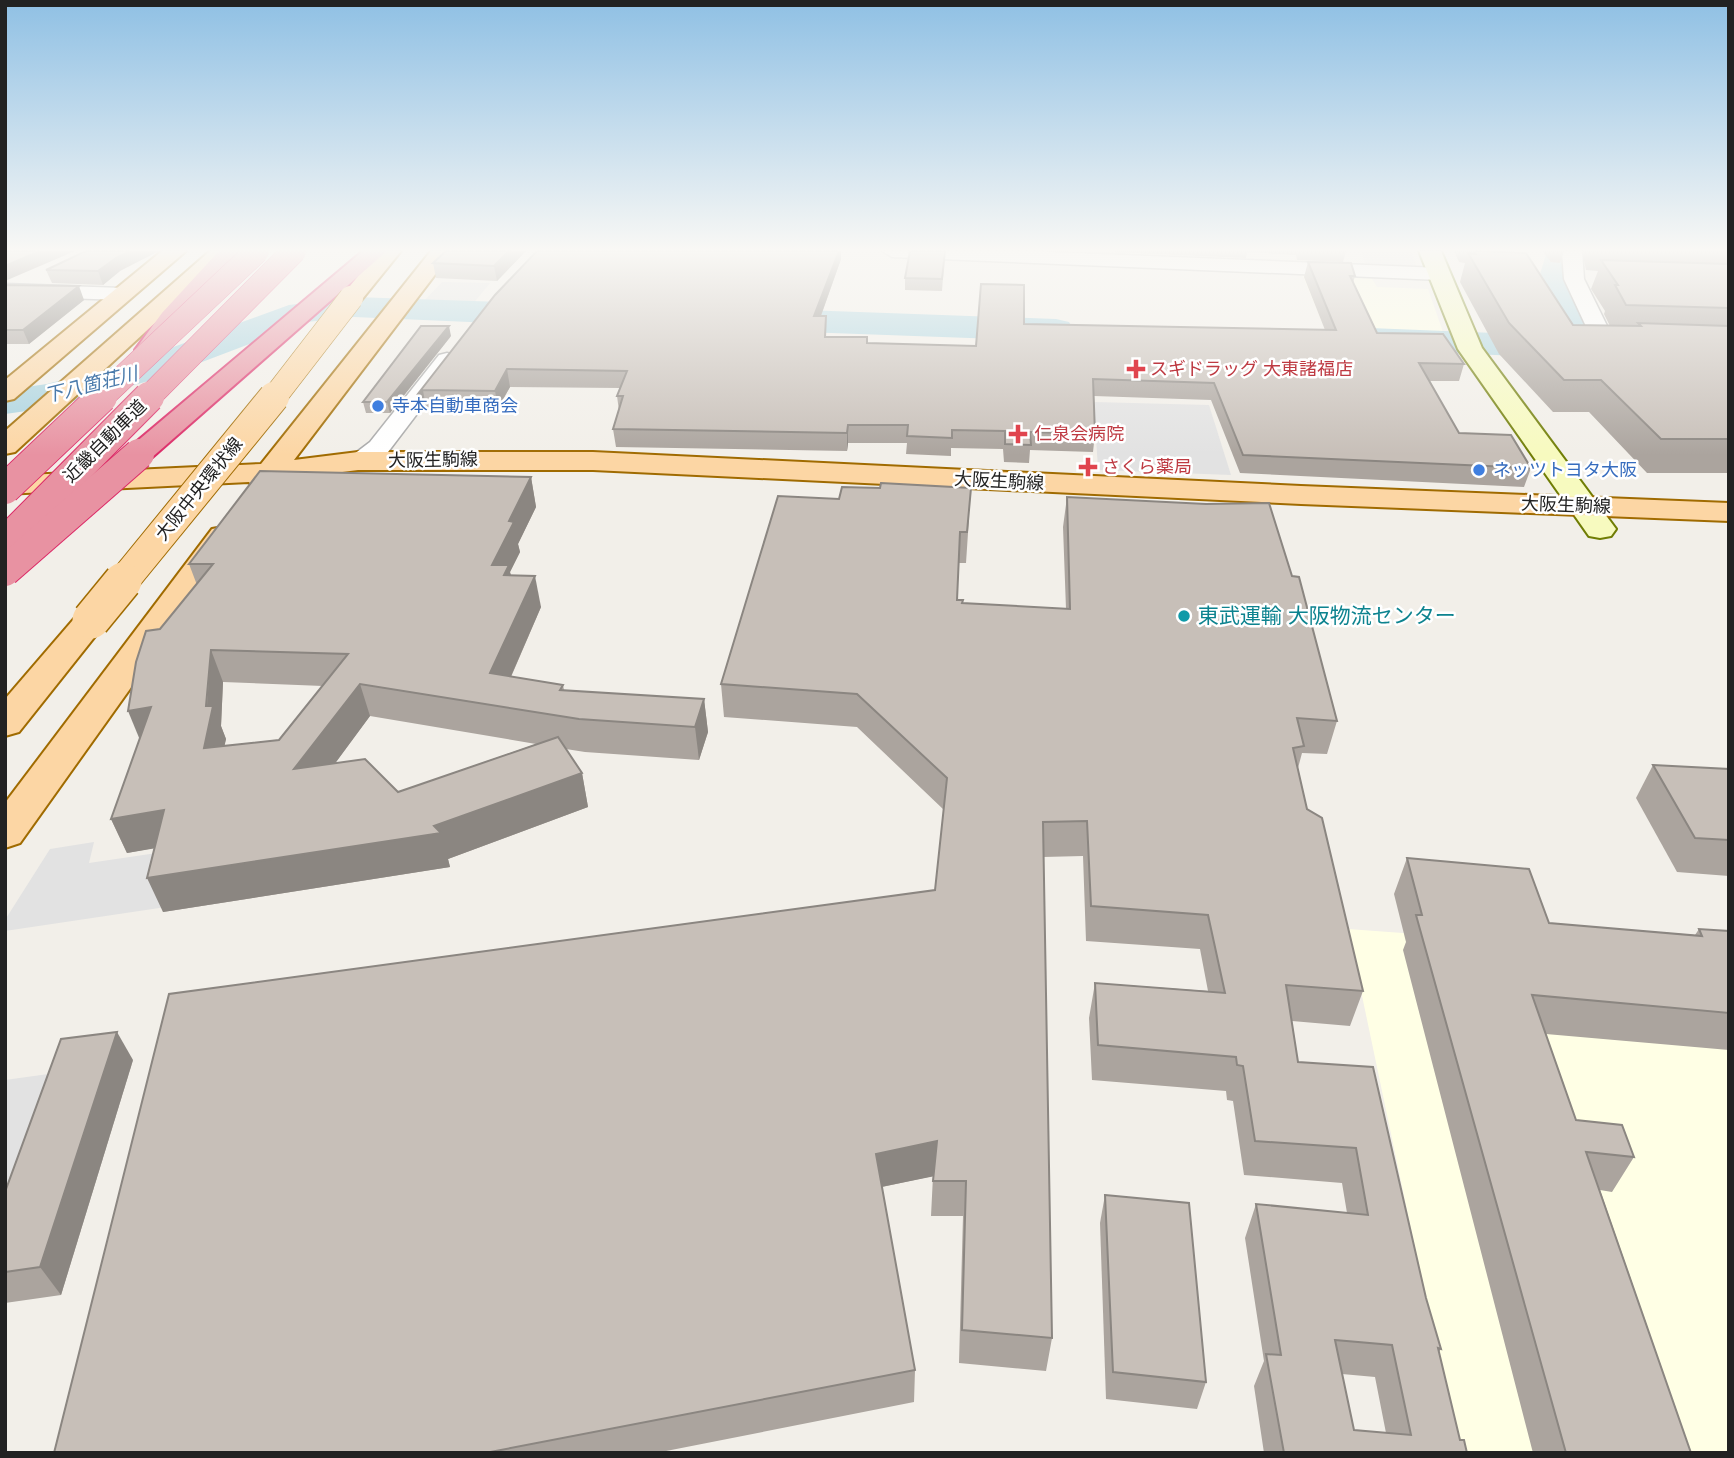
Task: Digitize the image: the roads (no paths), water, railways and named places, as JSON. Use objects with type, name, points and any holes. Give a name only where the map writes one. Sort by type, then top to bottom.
[{"type":"highway","points":[[135,366],[169,319]]},
{"type":"highway","name":"近畿自動車道","points":[[5,487],[185,319]]},
{"type":"highway","name":"近畿自動車道","points":[[5,541],[226,319]]},
{"type":"highway","points":[[5,571],[50,529],[296,319]]},
{"type":"main road","points":[[5,393],[93,319]]},
{"type":"main road","points":[[5,446],[147,319]]},
{"type":"main road","name":"大阪中央環状線","points":[[5,724],[273,399],[335,319]]},
{"type":"main road","points":[[5,833],[242,509],[390,319]]},
{"type":"main road","name":"大阪生駒線","points":[[5,487],[270,472],[358,461],[593,461],[1593,517],[1729,534]]},
{"type":"main road","name":"大阪生駒線","points":[[270,472],[324,477],[585,475],[1306,511],[1593,517],[1729,512]]},
{"type":"street","points":[[1458,319],[1467,342],[1593,517]]},
{"type":"street","points":[[1593,319],[1605,345],[1729,348]]},
{"type":"street","points":[[358,461],[379,447],[461,343]]},
{"type":"waterway","name":"下八箇荘川","points":[[5,402],[48,396],[146,370],[282,319]]},
{"type":"waterway","name":"下八箇荘川","points":[[748,319],[1056,330]]},
{"type":"waterway","name":"下八箇荘川","points":[[1370,339],[1593,348],[1591,335],[1582,319]]},
{"type":"place","name":"スギドラッグ 大東諸福店","points":[[1136,369]]},
{"type":"place","name":"寺本自動車商会","points":[[378,406]]},
{"type":"place","name":"仁泉会病院","points":[[1018,434]]},
{"type":"place","name":"さくら薬局","points":[[1088,467]]},
{"type":"place","name":"ネッツトヨタ大阪","points":[[1479,470]]},
{"type":"place","name":"東武運輸 大阪物流センター","points":[[1184,616]]}]
